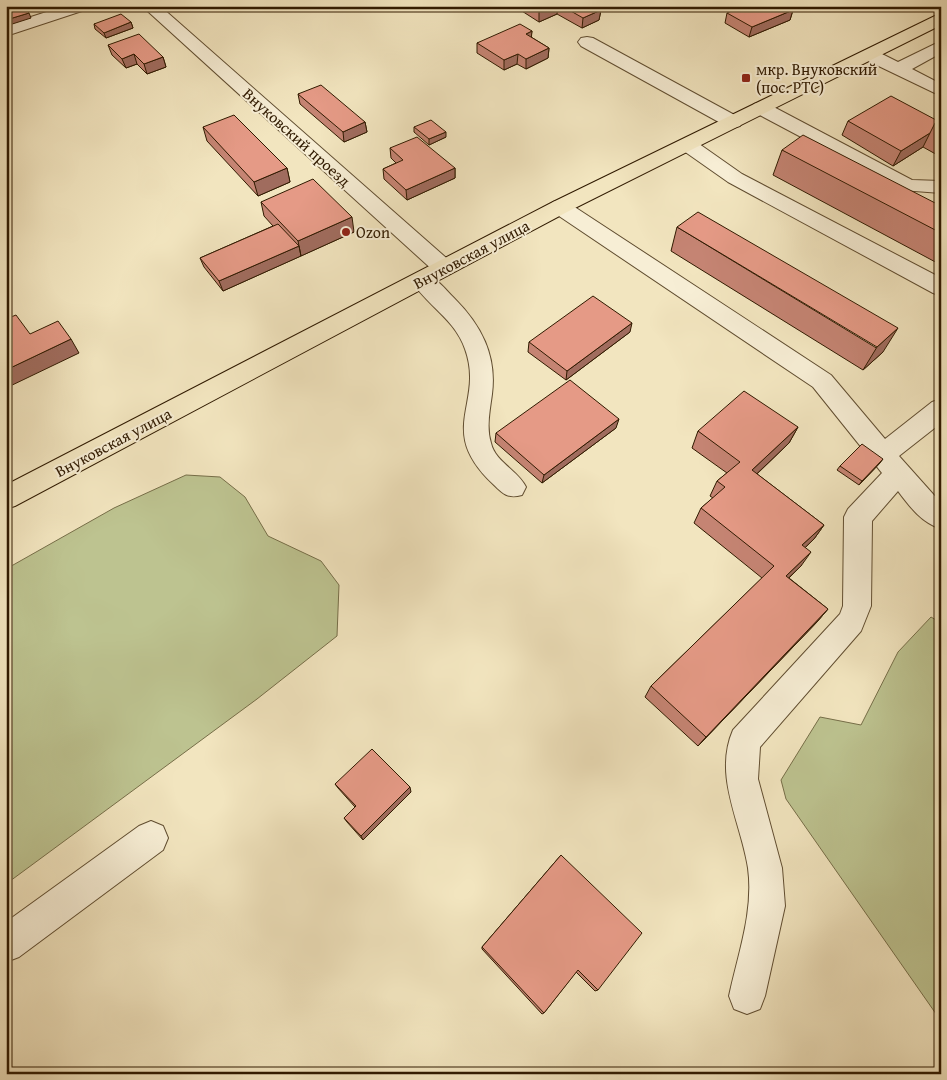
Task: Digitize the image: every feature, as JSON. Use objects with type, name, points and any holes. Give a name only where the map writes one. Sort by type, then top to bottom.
[{"type":"main road","name":"Внуковская улица","points":[[6,498],[560,207],[870,55],[941,18]]},
{"type":"street","points":[[6,31],[82,6]]},
{"type":"street","name":"Внуковский проезд","points":[[150,6],[444,268]]},
{"type":"street","points":[[587,42],[733,122]]},
{"type":"street","points":[[899,69],[941,46]]},
{"type":"street","points":[[870,55],[941,91]]},
{"type":"street","points":[[761,108],[908,186],[938,185],[941,187]]},
{"type":"street","points":[[688,145],[735,178],[941,288]]},
{"type":"street","points":[[560,207],[822,381],[926,506],[941,518]]},
{"type":"street","points":[[422,280],[462,320],[475,345],[481,363],[477,435],[482,454],[513,487]]},
{"type":"street","points":[[747,996],[767,906],[765,868],[742,779],[744,741],[851,622],[857,606],[858,517],[890,463],[941,410]]},
{"type":"street","points":[[6,944],[151,838]]},
{"type":"green space","points":[[186,475],[220,477],[245,497],[268,536],[321,561],[339,585],[337,636],[257,699],[6,884],[6,569],[114,508]]},
{"type":"green space","points":[[931,617],[941,623],[941,1021],[786,799],[781,780],[820,717],[861,725],[898,652]]},
{"type":"building","points":[[20,6],[29,13],[6,20],[6,11]]},
{"type":"building","points":[[530,6],[552,6],[539,12]]},
{"type":"building","points":[[562,6],[594,6],[601,10],[583,18]]},
{"type":"building","points":[[744,6],[787,6],[793,10],[752,27],[727,13]]},
{"type":"building","points":[[121,14],[131,22],[104,33],[94,24]]},
{"type":"building","points":[[520,24],[532,31],[526,34],[549,48],[526,59],[518,54],[504,60],[477,43]]},
{"type":"building","points":[[139,34],[163,57],[144,64],[134,54],[122,59],[108,45]]},
{"type":"building","points":[[321,85],[365,122],[343,132],[298,94]]},
{"type":"building","points":[[891,96],[938,121],[930,133],[901,151],[848,121]]},
{"type":"building","points":[[234,115],[287,168],[254,182],[203,127]]},
{"type":"building","points":[[941,119],[941,126],[935,123]]},
{"type":"building","points":[[431,120],[446,132],[429,139],[414,127]]},
{"type":"building","points":[[803,135],[941,206],[941,233],[782,150]]},
{"type":"building","points":[[417,137],[455,168],[406,190],[383,169],[403,160],[390,148]]},
{"type":"building","points":[[313,179],[352,217],[298,241],[261,202]]},
{"type":"building","points":[[698,212],[898,328],[877,347],[677,227]]},
{"type":"building","points":[[278,224],[299,246],[219,281],[200,258]]},
{"type":"building","points":[[593,296],[632,323],[567,371],[529,342]]},
{"type":"building","points":[[16,315],[30,334],[58,321],[71,339],[6,370],[6,319]]},
{"type":"building","points":[[570,380],[619,419],[544,475],[496,433]]},
{"type":"building","points":[[744,391],[798,427],[752,470],[824,525],[802,545],[811,552],[786,576],[828,609],[706,737],[651,686],[774,566],[701,508],[725,487],[717,481],[740,462],[698,431]]},
{"type":"building","points":[[862,444],[883,459],[862,481],[840,466]]},
{"type":"building","points":[[372,749],[410,787],[361,836],[344,818],[356,806],[335,784]]},
{"type":"building","points":[[561,855],[642,933],[598,990],[578,970],[544,1013],[482,947]]},
{"type":"place","name":"мкр. Внуковский (пос. РТС)","points":[[746,78]]},
{"type":"place","name":"Ozon","points":[[346,232]]}]
